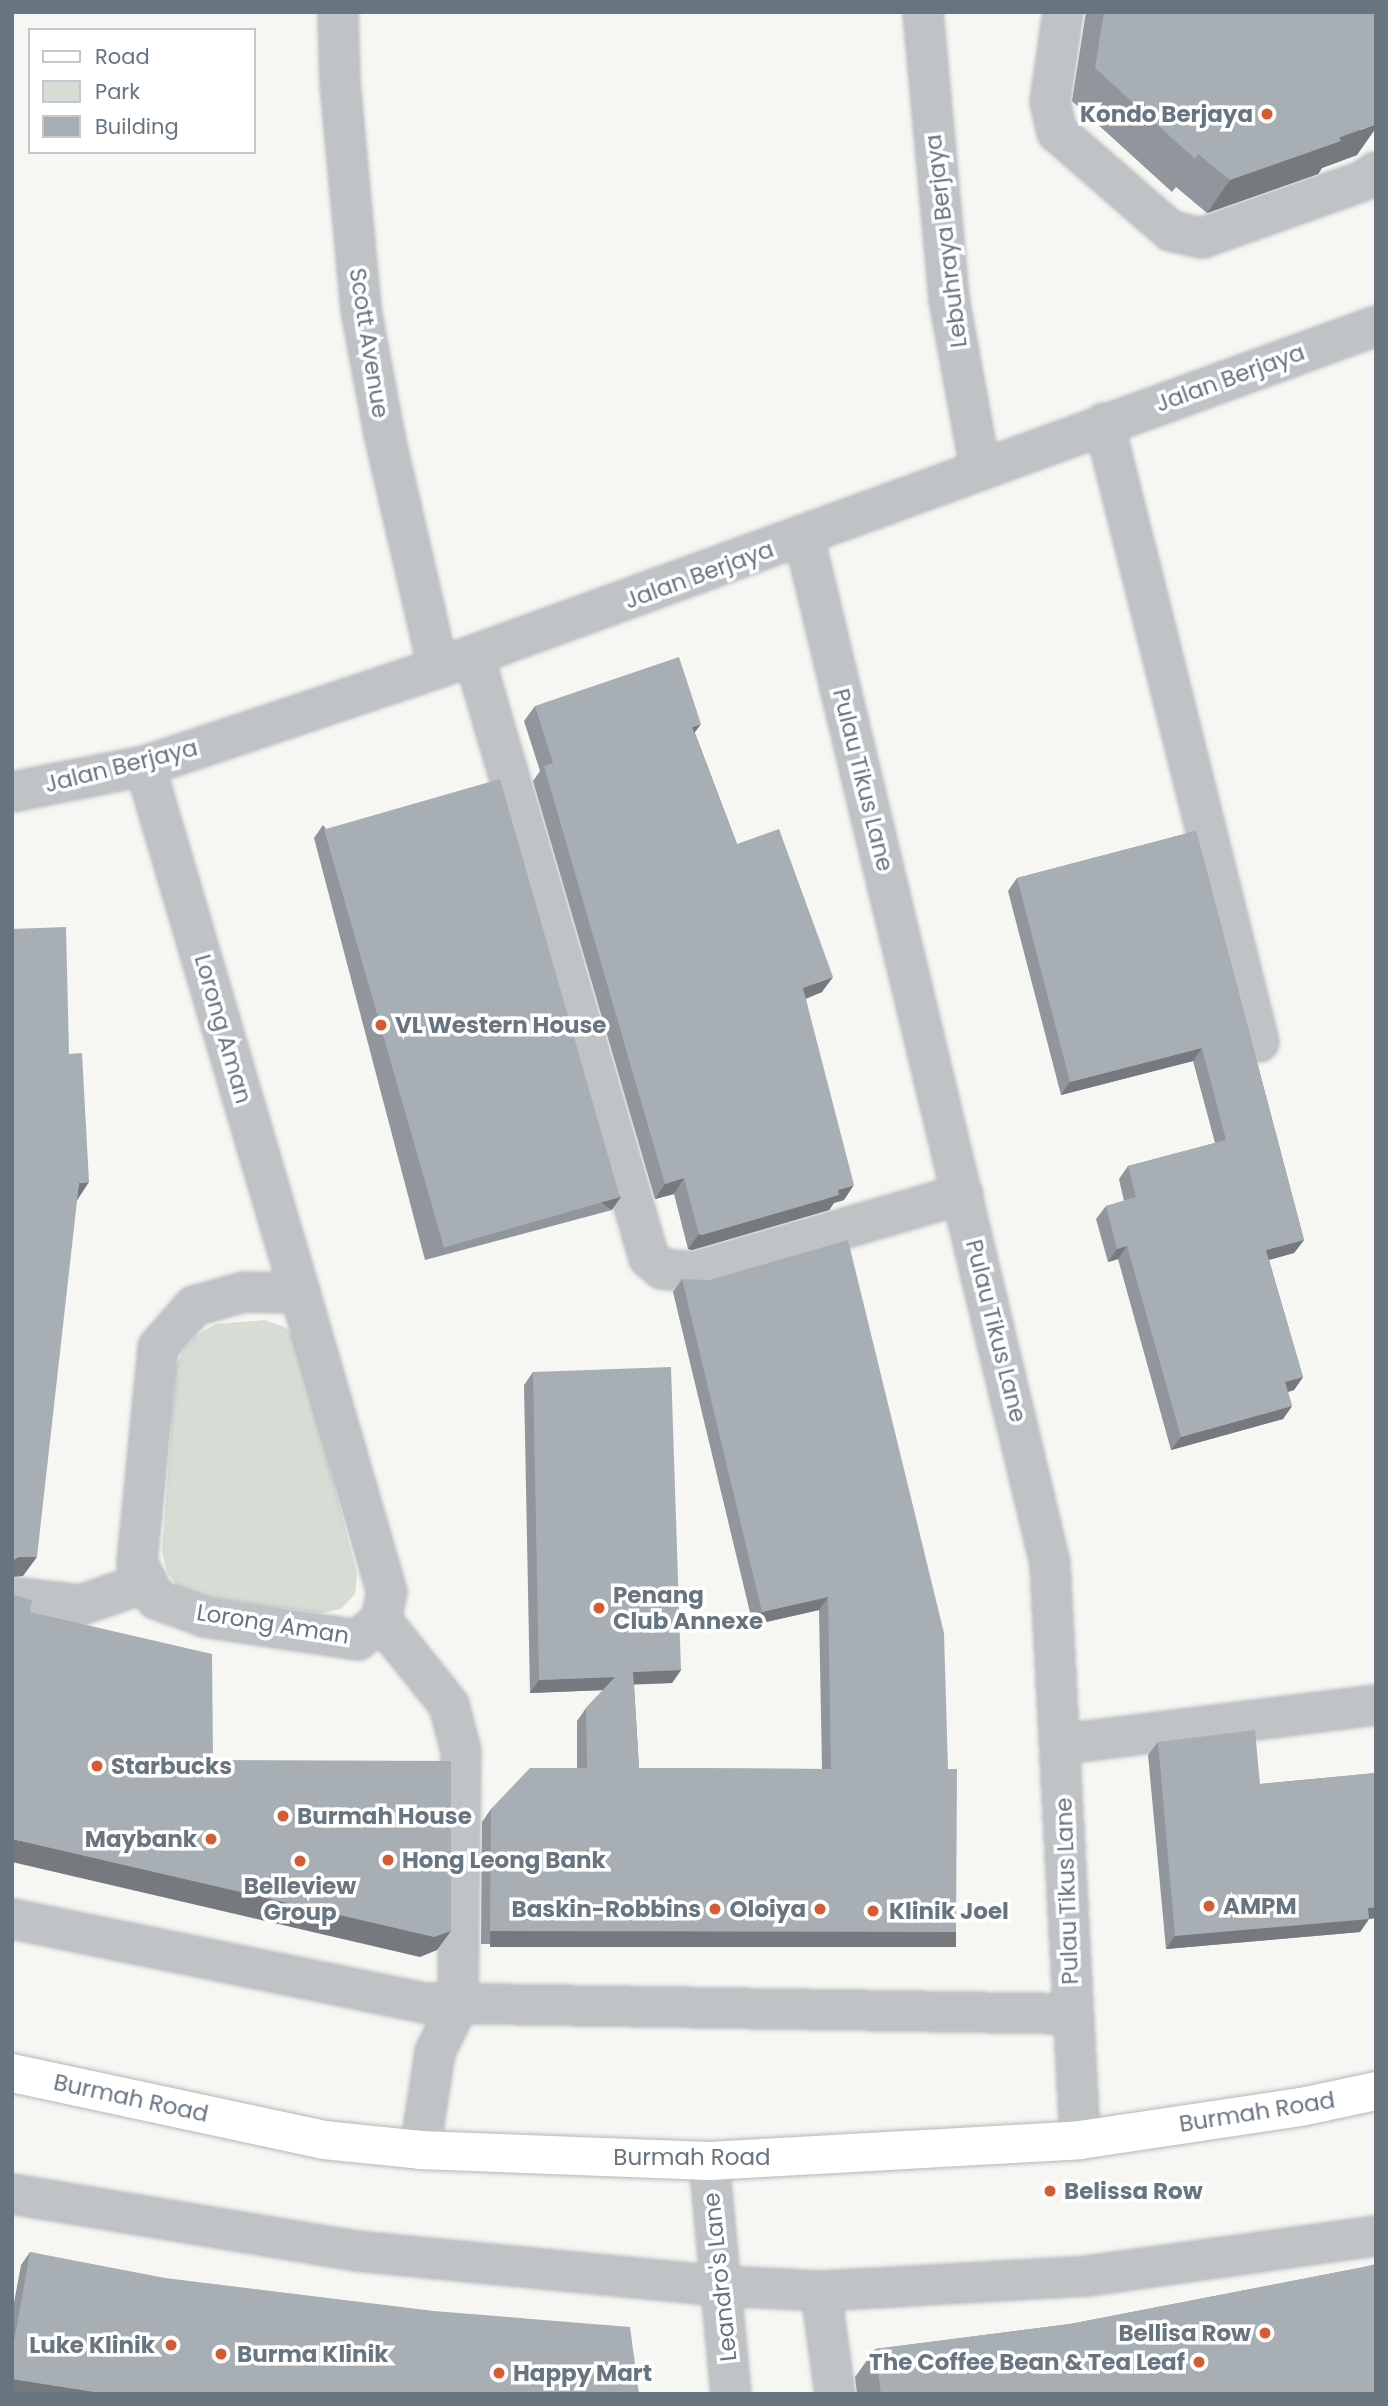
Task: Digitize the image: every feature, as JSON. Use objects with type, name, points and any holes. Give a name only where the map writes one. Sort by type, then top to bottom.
[{"type":"main road","name":"Burmah Road","points":[[12,2073],[324,2140],[420,2150],[709,2161],[1080,2140],[1301,2107],[1376,2091]]},
{"type":"street","name":"Scott Avenue","points":[[338,12],[344,137],[361,310],[385,439],[438,668]]},
{"type":"street","name":"Lebuhraya Berjaya","points":[[923,12],[949,299],[980,468]]},
{"type":"street","points":[[1063,12],[1050,102],[1057,132],[1171,231],[1202,238],[1363,181],[1376,172]]},
{"type":"street","name":"Jalan Berjaya","points":[[12,792],[145,766],[474,656],[804,537],[980,468],[1376,326]]},
{"type":"street","points":[[1104,423],[1259,1042]]},
{"type":"street","name":"Pulau Tikus Lane","points":[[804,537],[1046,1536],[1063,1744],[1072,2014],[1080,2140]]},
{"type":"street","points":[[474,656],[641,1242],[649,1258],[662,1269],[694,1272],[963,1194]]},
{"type":"street","name":"Lorong Aman","points":[[145,766],[300,1293],[387,1592],[381,1620],[358,1640],[205,1617],[156,1600],[137,1563],[158,1347],[194,1307],[244,1292],[300,1293]]},
{"type":"street","points":[[12,1597],[81,1605],[148,1582]]},
{"type":"street","points":[[381,1620],[449,1705],[461,1752],[458,2005],[435,2052],[420,2150]]},
{"type":"street","points":[[1063,1744],[1376,1705]]},
{"type":"street","points":[[12,1919],[424,2003],[1072,2014]]},
{"type":"street","name":"Leandro's Lane","points":[[709,2161],[731,2394]]},
{"type":"street","points":[[12,2194],[356,2251],[722,2286],[821,2291],[1087,2276],[1376,2236]]},
{"type":"street","points":[[821,2291],[835,2394]]},
{"type":"green space","points":[[265,1320],[285,1327],[297,1341],[357,1574],[355,1594],[341,1609],[322,1613],[194,1596],[178,1587],[167,1572],[162,1551],[176,1367],[182,1352],[197,1335],[216,1324]]},
{"type":"building","name":"Kondo Berjaya","points":[[1104,12],[1376,12],[1376,124],[1339,137],[1341,141],[1230,180],[1198,154],[1195,159],[1095,68]]},
{"type":"building","points":[[679,657],[701,724],[692,727],[737,844],[779,829],[833,977],[803,988],[854,1185],[838,1190],[839,1195],[702,1235],[699,1234],[684,1178],[665,1184],[544,766],[553,763],[535,706]]},
{"type":"building","points":[[500,779],[620,1197],[444,1248],[324,829]]},
{"type":"building","points":[[1196,831],[1304,1240],[1266,1250],[1303,1377],[1285,1382],[1292,1406],[1181,1437],[1127,1246],[1117,1249],[1106,1206],[1136,1197],[1128,1166],[1226,1140],[1202,1048],[1070,1082],[1017,878]]},
{"type":"building","points":[[66,927],[69,1054],[82,1053],[89,1182],[79,1183],[37,1557],[18,1557],[12,1561],[12,929]]},
{"type":"building","points":[[848,1240],[944,1633],[948,1769],[957,1769],[956,1932],[490,1931],[491,1809],[530,1768],[587,1768],[586,1708],[615,1677],[539,1680],[533,1372],[671,1367],[681,1670],[633,1672],[639,1768],[831,1769],[828,1597],[762,1612],[682,1279],[709,1280]]},
{"type":"building","points":[[12,1594],[32,1600],[30,1612],[212,1654],[213,1760],[451,1761],[451,1931],[434,1937],[12,1839]]},
{"type":"building","points":[[1255,1730],[1260,1784],[1376,1773],[1376,1907],[1368,1908],[1369,1919],[1175,1936],[1158,1742]]},
{"type":"building","points":[[30,2252],[165,2278],[434,2311],[630,2327],[639,2394],[107,2394],[12,2379],[12,2353]]},
{"type":"building","name":"Bellisa Row","points":[[1376,2264],[1376,2394],[881,2394],[875,2349],[1070,2324]]},
{"type":"place","name":"Kondo Berjaya","points":[[1267,114]]},
{"type":"place","name":"VL Western House","points":[[381,1025]]},
{"type":"place","name":"Penang Club Annexe","points":[[599,1608]]},
{"type":"place","name":"Starbucks","points":[[97,1766]]},
{"type":"place","name":"Burmah House","points":[[283,1816]]},
{"type":"place","name":"Maybank","points":[[211,1839]]},
{"type":"place","name":"Hong Leong Bank","points":[[388,1860]]},
{"type":"place","name":"Belleview Group","points":[[300,1861]]},
{"type":"place","name":"AMPM","points":[[1209,1906]]},
{"type":"place","name":"Baskin-Robbins","points":[[715,1909]]},
{"type":"place","name":"Oloiya","points":[[820,1909]]},
{"type":"place","name":"Klinik Joel","points":[[873,1911]]},
{"type":"place","name":"Belissa Row","points":[[1050,2191]]},
{"type":"place","name":"Bellisa Row","points":[[1265,2333]]},
{"type":"place","name":"Luke Klinik","points":[[171,2345]]},
{"type":"place","name":"Burma Klinik","points":[[221,2354]]},
{"type":"place","name":"The Coffee Bean & Tea Leaf","points":[[1199,2362]]},
{"type":"place","name":"Happy Mart","points":[[499,2373]]}]
